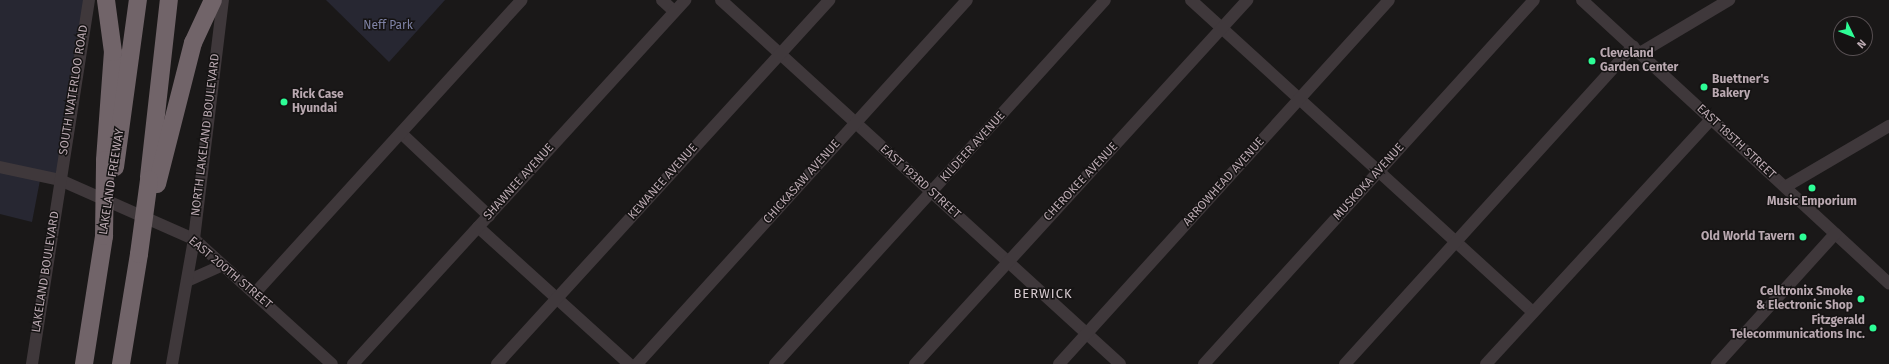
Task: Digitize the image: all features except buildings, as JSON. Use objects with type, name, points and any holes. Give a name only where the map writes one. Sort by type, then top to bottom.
[{"type":"highway","points":[[106,0],[113,52],[110,164]]},
{"type":"highway","name":"LAKELAND FREEWAY","points":[[84,364],[104,236],[110,164],[138,0]]},
{"type":"highway","points":[[153,182],[169,0]]},
{"type":"highway","points":[[121,364],[139,254],[153,182],[193,43],[213,0]]},
{"type":"street","name":"SOUTH WATERLOO ROAD","points":[[60,180],[89,0]]},
{"type":"street","name":"NORTH LAKELAND BOULEVARD","points":[[172,364],[194,239],[223,0]]},
{"type":"street","points":[[255,293],[522,0]]},
{"type":"street","points":[[662,0],[674,11]]},
{"type":"street","name":"SHAWNEE AVENUE","points":[[353,364],[685,0]]},
{"type":"street","name":"EAST 193RD STREET","points":[[721,0],[1120,364]]},
{"type":"street","name":"KEWANEE AVENUE","points":[[497,364],[829,0]]},
{"type":"street","name":"CHICKASAW AVENUE","points":[[637,364],[967,0]]},
{"type":"street","name":"KILDEER AVENUE","points":[[775,364],[1105,0]]},
{"type":"street","points":[[1192,0],[1533,312]]},
{"type":"street","name":"CHEROKEE AVENUE","points":[[915,364],[1247,0]]},
{"type":"street","name":"ARROWHEAD AVENUE","points":[[1059,364],[1389,0]]},
{"type":"street","name":"MUSKOKA AVENUE","points":[[1204,364],[1534,0]]},
{"type":"street","name":"EAST 185TH STREET","points":[[1582,0],[1889,283]]},
{"type":"street","points":[[1345,364],[1456,241],[1637,50],[1728,0]]},
{"type":"street","points":[[1486,364],[1711,118]]},
{"type":"street","points":[[1785,187],[1889,126]]},
{"type":"street","points":[[401,133],[489,216]]},
{"type":"street","name":"EAST 200TH STREET","points":[[0,167],[60,180],[194,239],[332,364]]},
{"type":"street","name":"LAKELAND BOULEVARD","points":[[32,364],[60,180]]},
{"type":"street","points":[[478,227],[629,364]]},
{"type":"street","points":[[1717,364],[1835,234]]},
{"type":"street","points":[[186,281],[223,265]]},
{"type":"green space","points":[[0,0],[89,0],[60,180],[41,175],[32,222],[0,214]]},
{"type":"green space","name":"Neff Park","points":[[326,0],[445,0],[389,62]]},
{"type":"place","name":"Cleveland Garden Center","points":[[1592,61]]},
{"type":"place","name":"Buettner's Bakery","points":[[1704,87]]},
{"type":"place","name":"Rick Case Hyundai","points":[[284,102]]},
{"type":"place","name":"Music Emporium","points":[[1812,188]]},
{"type":"place","name":"Old World Tavern","points":[[1803,237]]},
{"type":"place","name":"Celltronix Smoke & Electronic Shop","points":[[1861,299]]},
{"type":"place","name":"Fitzgerald Telecommunications Inc.","points":[[1873,328]]},
{"type":"district","name":"BERWICK","points":[[1043,294]]}]
